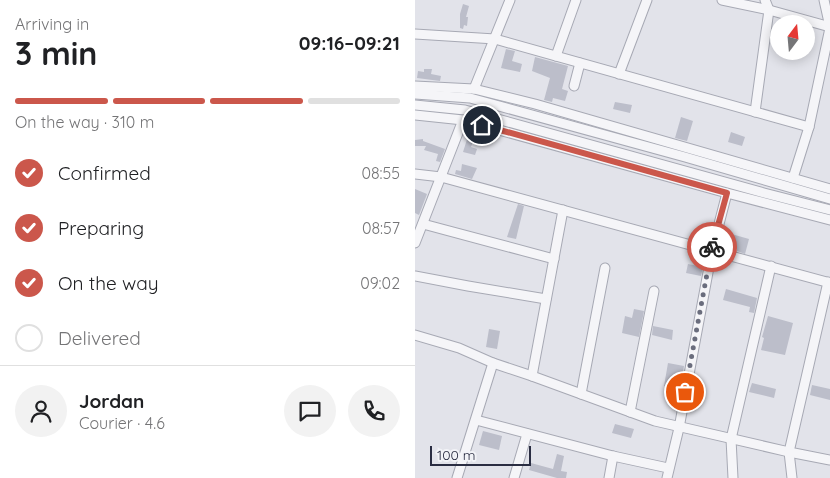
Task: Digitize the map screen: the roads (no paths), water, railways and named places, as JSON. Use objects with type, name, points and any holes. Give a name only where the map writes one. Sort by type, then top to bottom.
[{"type":"street","points":[[474,89],[510,0]]},
{"type":"street","points":[[556,56],[576,0]]},
{"type":"street","points":[[619,74],[647,0]]},
{"type":"street","points":[[722,0],[769,10],[830,27]]},
{"type":"street","points":[[755,112],[769,10],[765,0]]},
{"type":"street","points":[[793,178],[809,127],[830,27],[824,0]]},
{"type":"street","points":[[415,34],[495,39],[809,127]]},
{"type":"street","points":[[574,86],[581,62]]},
{"type":"street","points":[[415,86],[474,89],[535,104],[830,189]]},
{"type":"street","points":[[415,94],[471,98],[830,199]]},
{"type":"street","points":[[532,115],[535,104]]},
{"type":"street","points":[[415,105],[465,110],[830,210]]},
{"type":"street","points":[[415,116],[463,120],[830,220]]},
{"type":"street","points":[[415,243],[463,120]]},
{"type":"street","points":[[415,174],[441,177],[829,283],[789,452],[792,478]]},
{"type":"street","points":[[667,478],[679,428],[712,250],[727,193]]},
{"type":"street","points":[[532,376],[563,210]]},
{"type":"street","points":[[423,224],[554,259]]},
{"type":"street","points":[[733,478],[731,439],[771,266]]},
{"type":"street","points":[[581,394],[605,268]]},
{"type":"street","points":[[415,276],[546,299]]},
{"type":"street","points":[[630,412],[654,291]]},
{"type":"street","points":[[415,335],[459,348],[493,363],[679,428],[830,460]]},
{"type":"street","points":[[457,478],[493,363]]},
{"type":"street","points":[[476,420],[613,456],[668,468]]},
{"type":"street","points":[[514,478],[527,434]]},
{"type":"street","points":[[609,478],[613,456]]}]
